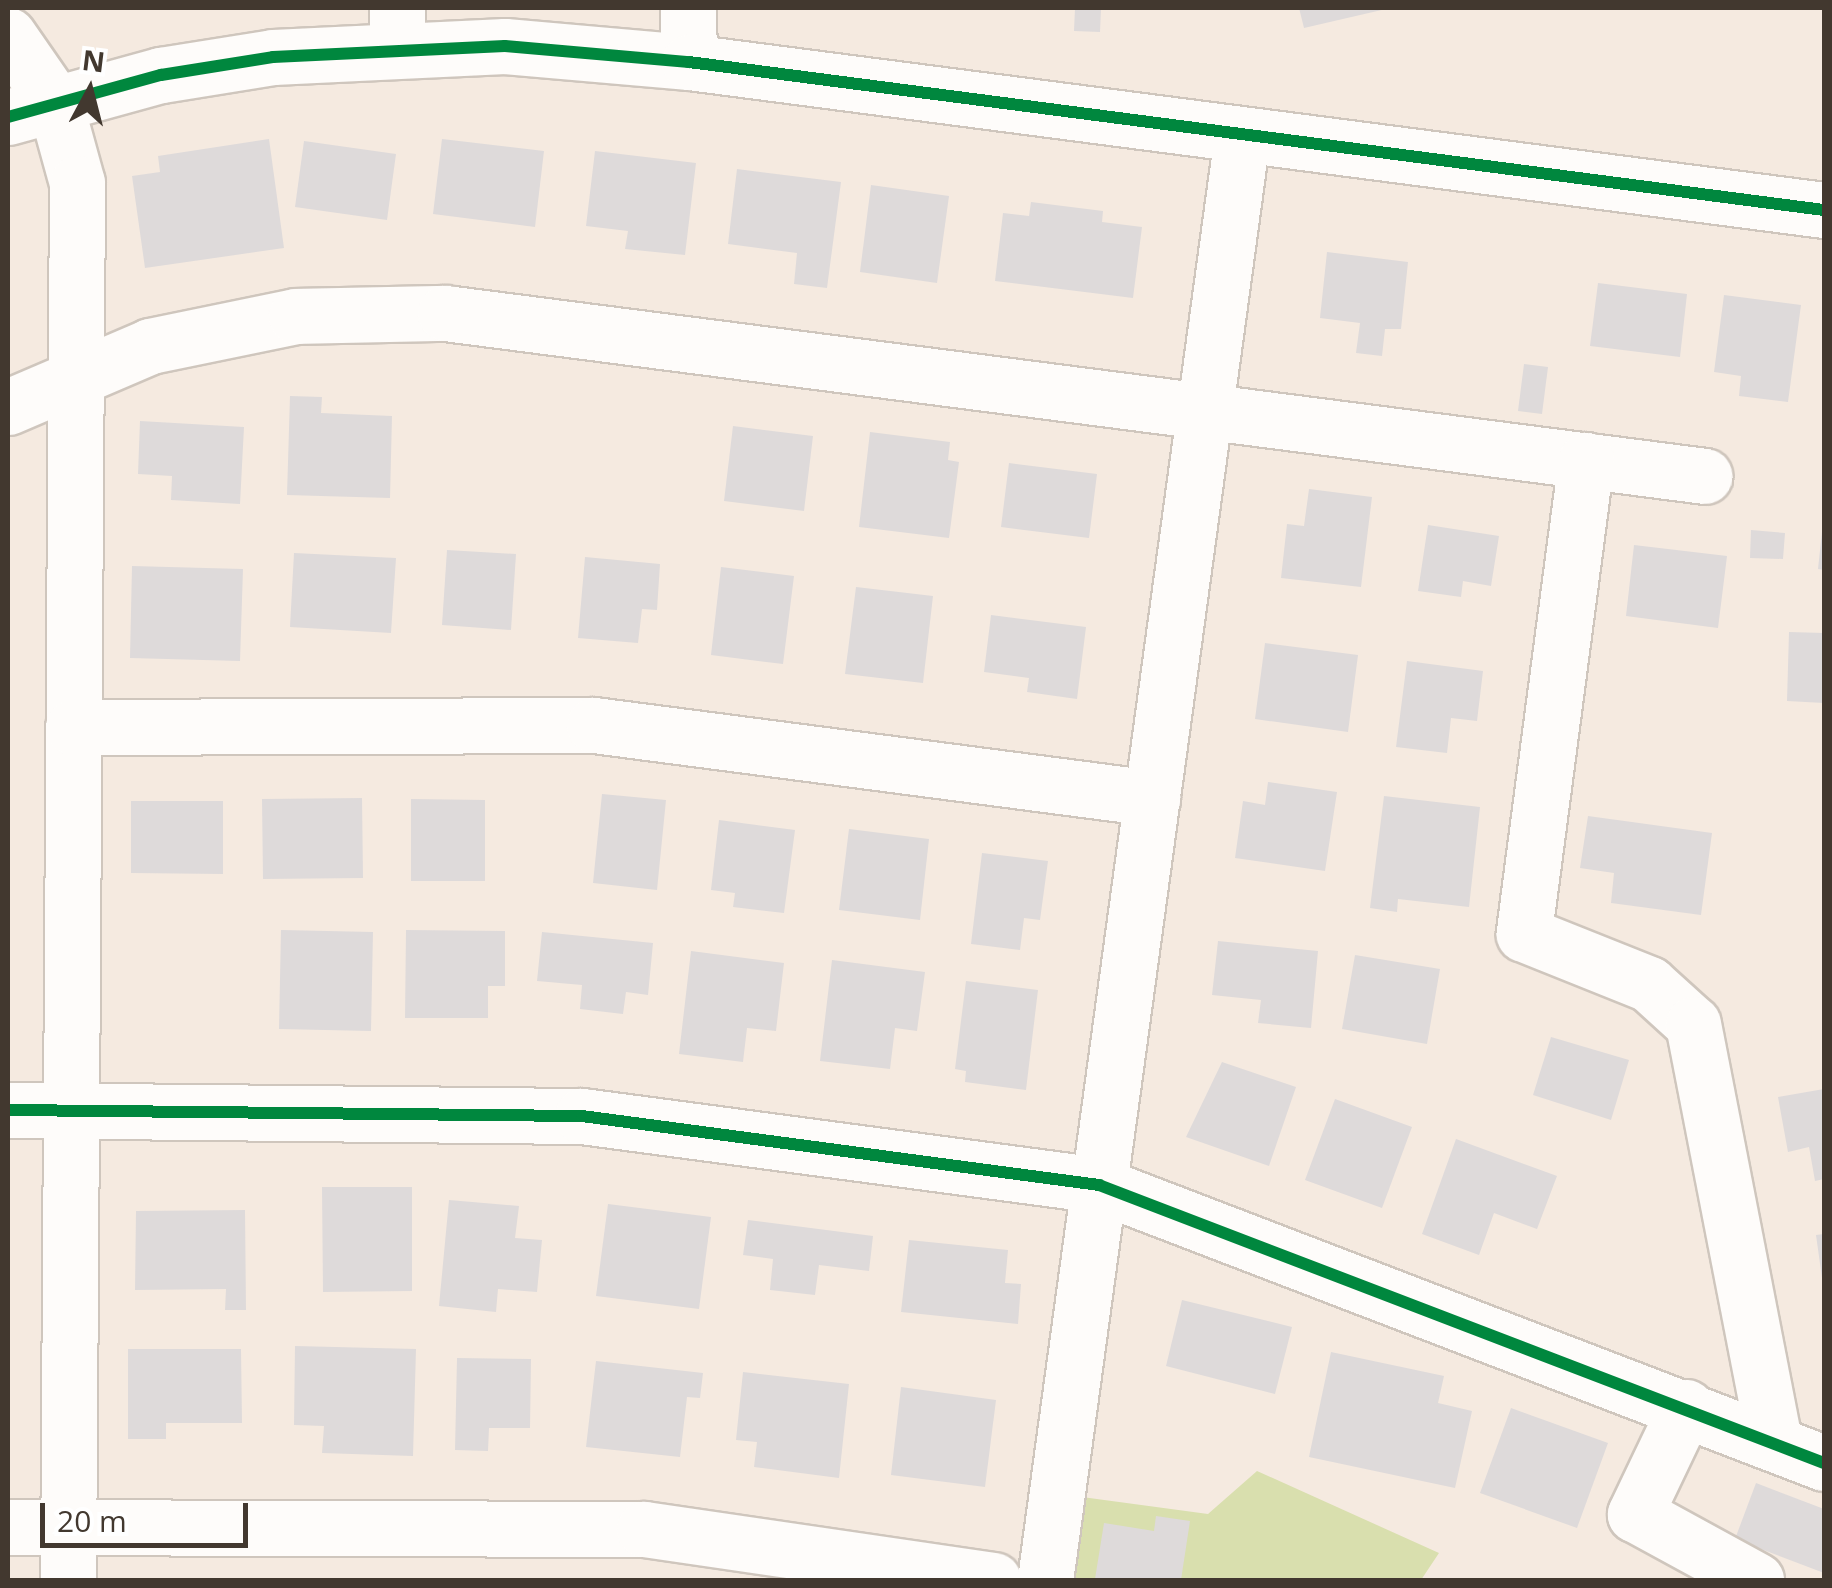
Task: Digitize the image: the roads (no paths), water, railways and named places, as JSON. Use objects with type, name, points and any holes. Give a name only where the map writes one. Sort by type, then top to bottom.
[{"type":"street","points":[[688,8],[688,62]]},
{"type":"street","points":[[31,110],[397,27],[505,46],[688,62],[1824,210]]},
{"type":"street","points":[[8,35],[31,110],[77,183],[68,1580]]},
{"type":"street","points":[[1046,1580],[1242,137]]},
{"type":"street","points":[[8,408],[150,346],[296,316],[445,313],[1705,476]]},
{"type":"street","points":[[1586,460],[1524,934],[1650,984],[1693,1024],[1774,1442]]},
{"type":"street","points":[[73,727],[594,725],[1152,798]]},
{"type":"street","points":[[8,1110],[582,1116],[1099,1186],[1686,1407],[1824,1463]]},
{"type":"street","points":[[1686,1407],[1635,1514],[1756,1580]]},
{"type":"street","points":[[8,1527],[644,1529],[993,1580]]}]
